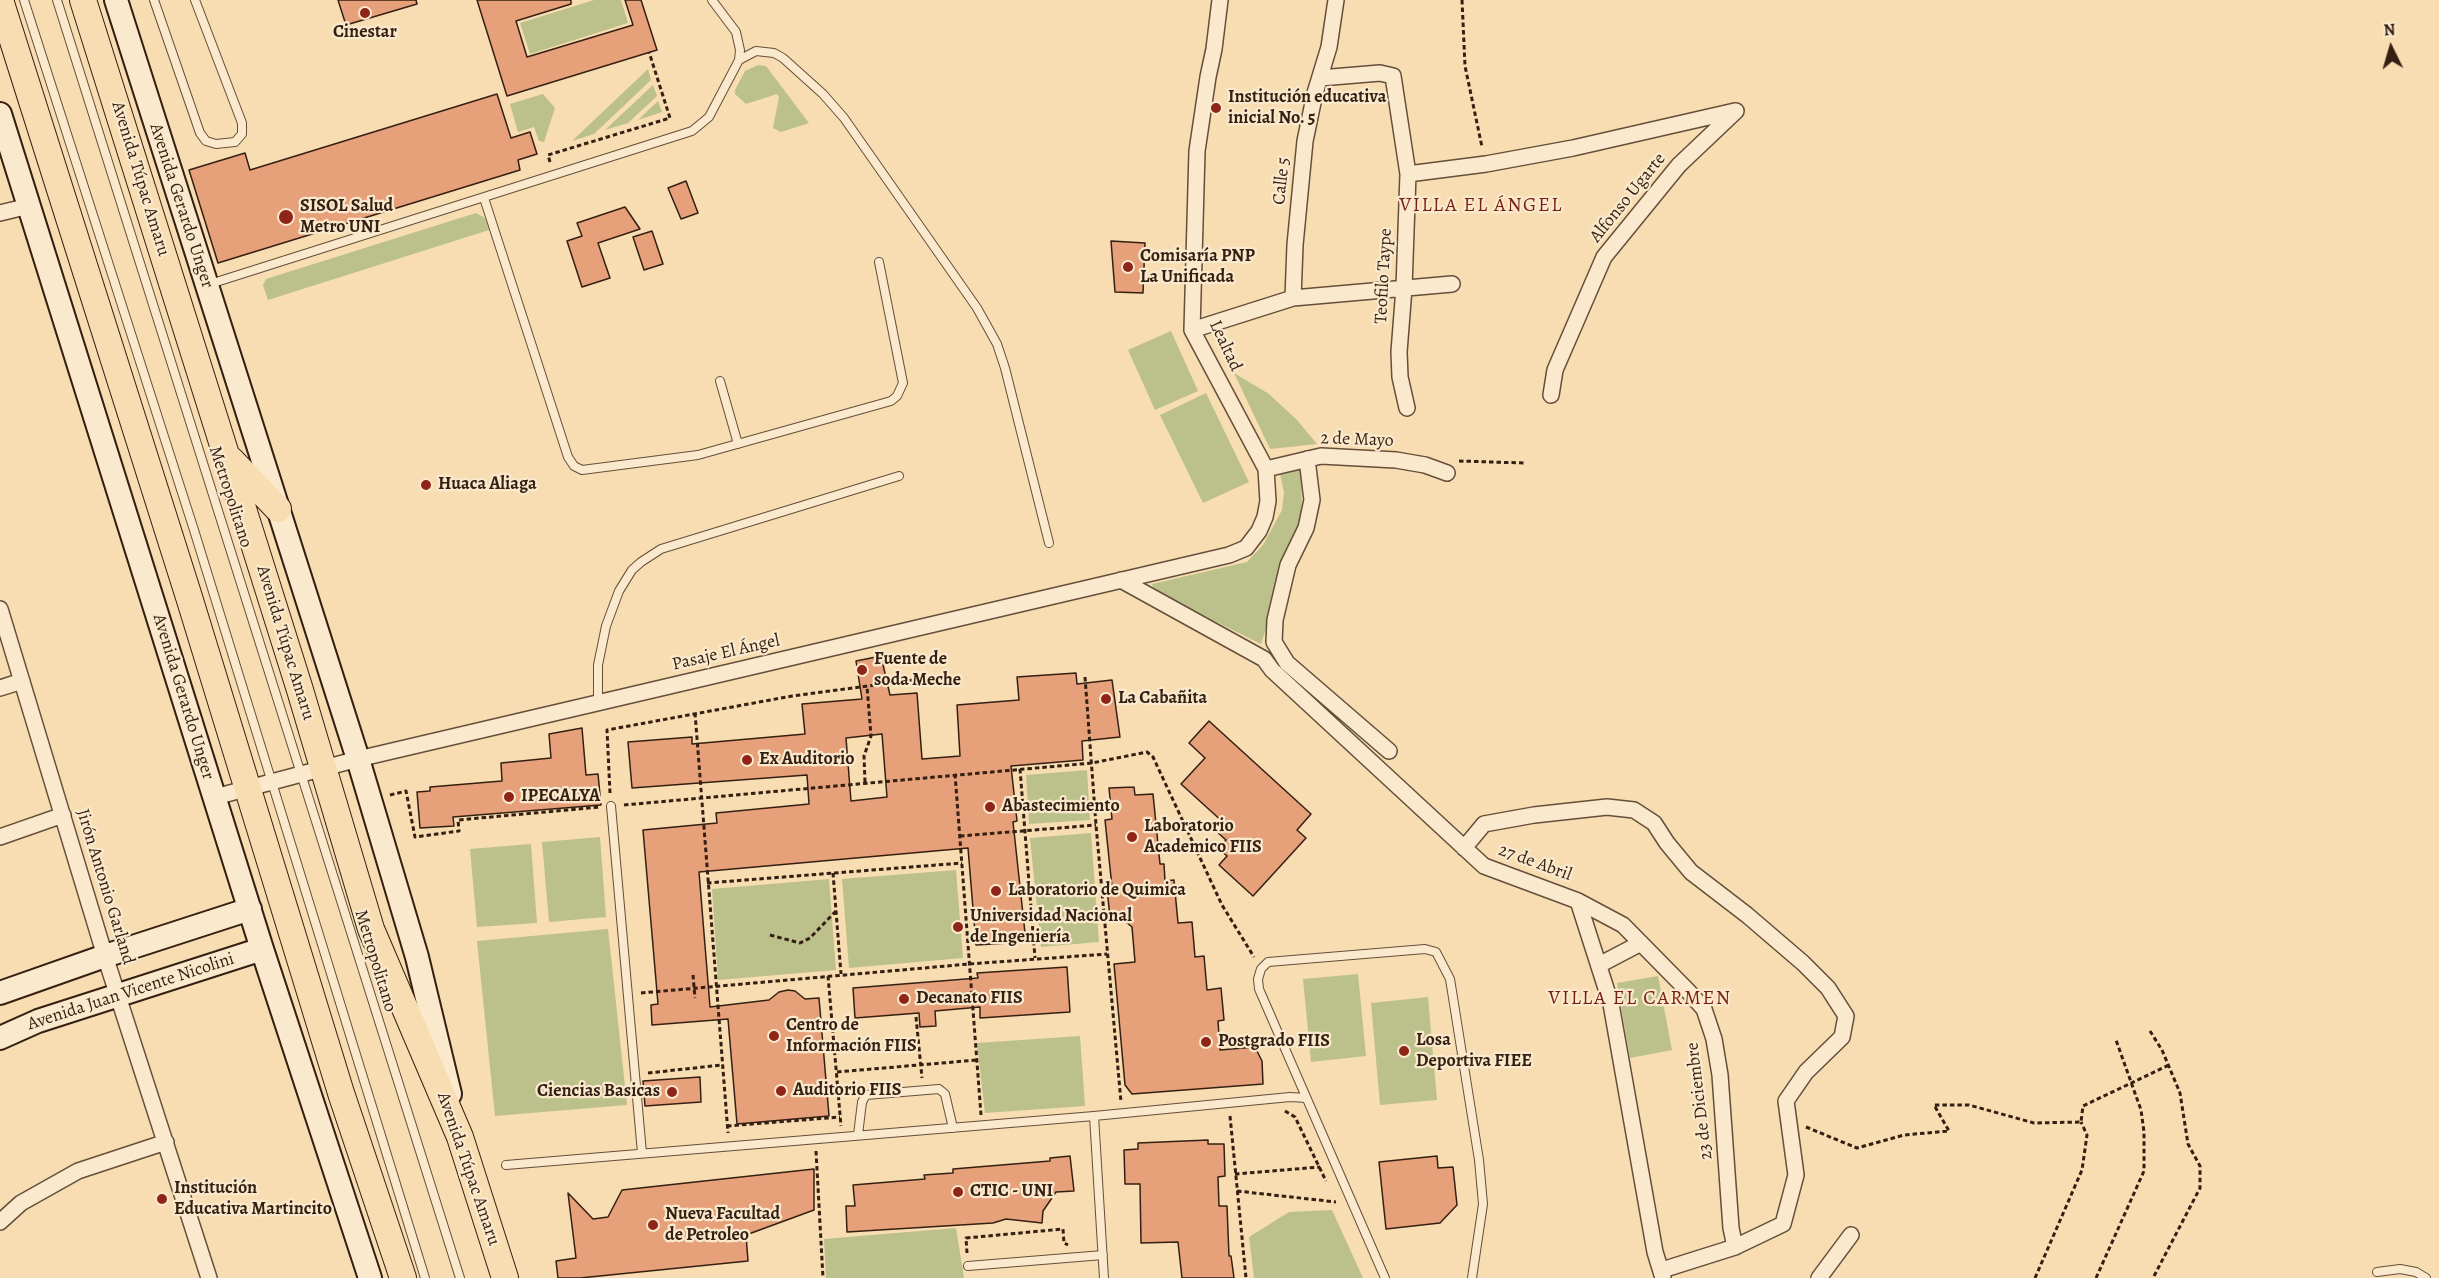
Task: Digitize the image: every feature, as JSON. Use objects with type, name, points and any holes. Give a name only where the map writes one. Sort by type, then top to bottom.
[{"type":"main road","points":[[0,0],[260,786],[341,1093],[403,1278]]},
{"type":"main road","name":"Avenida Túpac Amaru","points":[[84,0],[226,454],[313,771],[371,928],[460,1137],[505,1278]]},
{"type":"main road","points":[[226,454],[278,510]]},
{"type":"street","name":"Avenida Gerardo Unger","points":[[116,0],[371,801],[417,957],[460,1137]]},
{"type":"street","name":"Lealtad","points":[[1220,0],[1197,152],[1192,330],[1266,469],[1268,501],[1265,517],[1259,531],[1246,548]]},
{"type":"street","name":"Calle 5","points":[[1293,298],[1295,244],[1305,141],[1333,28],[1336,0]]},
{"type":"street","name":"Teofilo Taype","points":[[1320,78],[1380,73],[1393,76],[1408,174],[1399,361],[1407,408]]},
{"type":"street","name":"Alfonso Ugarte","points":[[1486,164],[1573,148],[1736,111],[1679,165],[1604,257],[1555,370],[1551,395]]},
{"type":"street","name":"Avenida Gerardo Unger","points":[[0,114],[262,949],[370,1278]]},
{"type":"street","points":[[1408,174],[1486,164]]},
{"type":"street","points":[[0,213],[29,206]]},
{"type":"street","points":[[1192,330],[1293,298],[1452,284]]},
{"type":"street","name":"2 de Mayo","points":[[1266,469],[1321,456],[1396,460],[1425,465],[1447,473]]},
{"type":"street","points":[[1308,459],[1312,500],[1306,528],[1288,565],[1275,620],[1274,642],[1287,663],[1389,751]]},
{"type":"street","name":"Pasaje El Ángel","points":[[215,797],[358,759],[1229,555],[1246,548]]},
{"type":"street","name":"27 de Abril","points":[[1121,580],[1264,658],[1272,670],[1484,866],[1578,901],[1611,1004],[1655,1252],[1663,1274]]},
{"type":"street","name":"Jirón Antonio Garland","points":[[0,609],[105,956],[209,1278]]},
{"type":"street","points":[[0,688],[22,681]]},
{"type":"street","points":[[1464,848],[1484,824],[1534,815],[1607,807],[1634,810],[1654,823],[1691,872],[1747,915],[1803,963],[1828,988],[1846,1016],[1842,1037],[1806,1072],[1786,1101],[1796,1175],[1783,1224],[1736,1247],[1663,1274]]},
{"type":"street","points":[[0,837],[63,815]]},
{"type":"street","name":"23 de Diciembre","points":[[1578,901],[1623,925],[1704,1010],[1714,1039],[1720,1075],[1731,1228],[1736,1247]]},
{"type":"street","points":[[0,993],[250,909]]},
{"type":"street","points":[[1599,965],[1641,944]]},
{"type":"street","name":"Avenida Juan Vicente Nicolini","points":[[0,1038],[38,1021],[262,949]]},
{"type":"street","points":[[0,1222],[21,1203],[78,1171],[166,1142]]},
{"type":"street","points":[[1819,1278],[1851,1235]]},
{"type":"lane","points":[[24,0],[194,530],[260,786],[425,1278]]},
{"type":"lane","name":"Metropolitano","points":[[57,0],[313,771],[460,1278]]},
{"type":"lane","points":[[154,0],[200,133],[206,141],[216,144],[235,142],[243,134],[242,123],[195,0]]},
{"type":"lane","points":[[207,285],[692,131],[709,117],[739,60],[740,50],[736,32],[712,0]]},
{"type":"lane","points":[[739,60],[756,51],[774,53],[783,58],[823,94],[844,118],[977,308],[997,344],[1005,368],[1049,543]]},
{"type":"lane","points":[[484,198],[568,457],[574,466],[582,470],[698,455],[891,401],[901,390],[902,376],[879,262]]},
{"type":"lane","points":[[720,381],[738,444]]},
{"type":"lane","points":[[598,703],[598,665],[606,626],[622,585],[632,570],[641,562],[661,549],[899,476]]},
{"type":"lane","points":[[611,807],[642,1153]]},
{"type":"lane","points":[[1385,1278],[1259,989],[1258,979],[1261,969],[1268,962],[1425,949],[1436,952],[1450,979],[1479,1160],[1483,1204],[1472,1278]]},
{"type":"lane","points":[[858,1135],[862,1101],[866,1095],[923,1090],[939,1089],[945,1094],[952,1128]]},
{"type":"lane","points":[[506,1165],[1094,1116],[1290,1097],[1306,1098]]},
{"type":"lane","points":[[1094,1116],[1104,1278]]},
{"type":"lane","points":[[968,1266],[1102,1255]]},
{"type":"lane","points":[[2377,1272],[2400,1269],[2416,1272],[2426,1278]]},
{"type":"path","points":[[1462,0],[1465,66],[1486,164]]},
{"type":"path","points":[[548,156],[670,118],[649,54]]},
{"type":"path","points":[[1447,473],[1453,461],[1524,463]]},
{"type":"path","points":[[1086,677],[1096,825],[1122,1112]]},
{"type":"path","points":[[611,807],[607,730],[695,713],[921,678]]},
{"type":"path","points":[[865,782],[864,756],[871,736],[867,686]]},
{"type":"path","points":[[695,713],[729,1145]]},
{"type":"path","points":[[371,801],[406,791],[414,837],[459,831],[458,820],[1092,763],[1147,752],[1153,757],[1222,905],[1261,969]]},
{"type":"path","points":[[1020,769],[1035,958]]},
{"type":"path","points":[[954,774],[982,1125]]},
{"type":"path","points":[[960,836],[1096,825]]},
{"type":"path","points":[[707,883],[962,863]]},
{"type":"path","points":[[833,873],[841,974]]},
{"type":"path","points":[[770,935],[800,943],[810,938],[836,911]]},
{"type":"path","points":[[627,994],[841,974],[1107,954]]},
{"type":"path","points":[[693,975],[695,998]]},
{"type":"path","points":[[828,976],[842,1136]]},
{"type":"path","points":[[916,1017],[923,1090]]},
{"type":"path","points":[[2150,1031],[2169,1065],[2180,1093],[2188,1144],[2200,1166],[2200,1188],[2153,1278]]},
{"type":"path","points":[[2096,1278],[2144,1171],[2141,1110],[2116,1040]]},
{"type":"path","points":[[837,1072],[977,1060]]},
{"type":"path","points":[[634,1074],[722,1065]]},
{"type":"path","points":[[2035,1278],[2082,1170],[2087,1135],[2080,1122],[2082,1106],[2169,1065]]},
{"type":"path","points":[[1788,1120],[1857,1148],[1904,1135],[1949,1131],[1934,1105],[1969,1105],[2034,1122],[2080,1122]]},
{"type":"path","points":[[1284,1111],[1295,1117],[1328,1184]]},
{"type":"path","points":[[1241,1114],[1230,1115],[1246,1278]]},
{"type":"path","points":[[727,1126],[840,1117]]},
{"type":"path","points":[[815,1138],[823,1278]]},
{"type":"path","points":[[1235,1174],[1320,1167]]},
{"type":"path","points":[[1237,1191],[1336,1202]]},
{"type":"path","points":[[1332,1193],[1340,1213]]},
{"type":"path","points":[[968,1266],[966,1238],[1063,1229],[1064,1243],[1076,1245]]},
{"type":"green space","points":[[594,0],[621,0],[628,23],[530,54],[520,23]]},
{"type":"green space","points":[[758,65],[766,66],[809,123],[781,132],[773,128],[779,97],[777,94],[746,104],[735,94],[745,71]]},
{"type":"green space","points":[[648,69],[651,80],[594,134],[572,141]]},
{"type":"green space","points":[[653,85],[657,96],[628,123],[605,130]]},
{"type":"green space","points":[[543,94],[555,108],[544,142],[539,141],[534,127],[518,132],[510,104]]},
{"type":"green space","points":[[658,101],[662,112],[638,120]]},
{"type":"green space","points":[[476,213],[485,218],[489,230],[268,300],[263,285],[266,279]]},
{"type":"green space","points":[[1171,331],[1198,391],[1155,410],[1128,350]]},
{"type":"green space","points":[[1234,373],[1269,394],[1297,420],[1317,444],[1270,449]]},
{"type":"green space","points":[[1206,393],[1249,482],[1203,503],[1160,415]]},
{"type":"green space","points":[[1301,468],[1302,517],[1279,565],[1272,610],[1261,644],[1154,591],[1152,584],[1247,562],[1263,545],[1282,510],[1284,493],[1280,473]]},
{"type":"green space","points":[[1087,770],[1090,820],[1029,824],[1026,775]]},
{"type":"green space","points":[[1091,833],[1099,942],[1041,947],[1030,838]]},
{"type":"green space","points":[[600,837],[606,917],[549,922],[542,842]]},
{"type":"green space","points":[[531,844],[537,923],[477,927],[470,849]]},
{"type":"green space","points":[[956,870],[963,958],[849,968],[842,879]]},
{"type":"green space","points":[[829,879],[836,970],[718,980],[712,889]]},
{"type":"green space","points":[[608,929],[627,1105],[495,1116],[477,941]]},
{"type":"green space","points":[[1358,974],[1366,1056],[1311,1062],[1303,979]]},
{"type":"green space","points":[[1658,976],[1672,1050],[1630,1058],[1617,983]]},
{"type":"green space","name":"Losa Deportiva FIEE","points":[[1428,997],[1437,1100],[1380,1105],[1371,1003]]},
{"type":"green space","points":[[1080,1036],[1085,1106],[985,1113],[977,1043]]},
{"type":"green space","points":[[1332,1210],[1363,1278],[1254,1278],[1249,1237],[1289,1212]]},
{"type":"green space","points":[[956,1228],[964,1278],[826,1278],[824,1239]]},
{"type":"building","name":"Cinestar","points":[[338,0],[416,0],[417,4],[346,25]]},
{"type":"building","points":[[477,0],[571,0],[571,4],[516,21],[527,57],[633,25],[625,0],[641,0],[657,50],[507,96]]},
{"type":"building","name":"SISOL Salud Metro UNI","points":[[497,94],[511,138],[530,132],[537,154],[518,160],[520,170],[218,263],[189,170],[245,153],[250,170]]},
{"type":"building","points":[[686,181],[698,213],[681,219],[668,188]]},
{"type":"building","points":[[625,207],[640,229],[598,243],[610,278],[582,287],[567,241],[582,236],[577,223]]},
{"type":"building","points":[[652,231],[663,264],[644,270],[633,237]]},
{"type":"building","name":"Comisaría PNP La Unificada","points":[[1111,241],[1145,243],[1143,293],[1115,292]]},
{"type":"building","points":[[881,656],[890,695],[917,693],[922,759],[960,756],[957,705],[1019,700],[1017,677],[1076,673],[1077,684],[1112,680],[1120,737],[1082,741],[1083,760],[1011,766],[1017,821],[1013,822],[1026,942],[976,945],[968,848],[699,872],[710,1007],[769,1000],[779,992],[788,990],[795,991],[805,999],[819,998],[829,1116],[737,1124],[728,1019],[652,1025],[651,1005],[658,1004],[643,830],[717,823],[716,813],[809,804],[807,775],[632,788],[628,742],[692,737],[692,744],[805,734],[802,704],[862,699],[856,661]],"holes":[[[882,734],[887,797],[851,801],[846,738]]]},
{"type":"building","points":[[1209,721],[1311,814],[1297,830],[1306,838],[1253,896],[1219,865],[1227,856],[1218,848],[1226,840],[1216,831],[1224,823],[1181,784],[1205,758],[1189,743]]},
{"type":"building","name":"IPECALYA","points":[[582,728],[586,775],[598,774],[601,805],[453,817],[454,826],[420,828],[417,792],[430,791],[430,787],[502,781],[501,763],[551,758],[549,734]]},
{"type":"building","points":[[1134,787],[1135,795],[1153,794],[1160,864],[1164,864],[1165,881],[1174,880],[1178,923],[1192,922],[1195,957],[1204,956],[1207,990],[1221,988],[1224,1020],[1218,1021],[1220,1050],[1255,1047],[1262,1061],[1263,1084],[1132,1094],[1125,1085],[1114,964],[1135,962],[1132,927],[1120,917],[1110,918],[1107,888],[1112,887],[1105,820],[1112,819],[1109,788]]},
{"type":"building","points":[[1067,967],[1070,1012],[980,1018],[980,1007],[935,1011],[936,1026],[920,1027],[919,1013],[855,1018],[853,988],[978,978],[977,973]]},
{"type":"building","name":"Ciencias Basicas","points":[[700,1077],[701,1102],[645,1106],[643,1081]]},
{"type":"building","points":[[1208,1140],[1208,1144],[1224,1144],[1225,1176],[1218,1177],[1219,1206],[1227,1206],[1229,1256],[1231,1256],[1234,1278],[1182,1278],[1178,1242],[1141,1243],[1140,1184],[1125,1184],[1124,1150],[1138,1149],[1138,1143]]},
{"type":"building","name":"CTIC - UNI","points":[[1070,1156],[1074,1191],[1056,1192],[1043,1211],[1042,1223],[1006,1219],[993,1223],[847,1232],[846,1206],[855,1206],[853,1185],[925,1179],[924,1175],[953,1173],[953,1169],[1050,1161],[1050,1158]]},
{"type":"building","points":[[1437,1156],[1438,1168],[1453,1167],[1457,1205],[1440,1223],[1386,1229],[1379,1162]]},
{"type":"building","name":"Nueva Facultad de Petroleo","points":[[814,1169],[814,1210],[746,1235],[748,1261],[580,1278],[558,1278],[556,1261],[576,1258],[568,1193],[593,1219],[608,1217],[622,1190]]},
{"type":"place","name":"Cinestar","points":[[365,13]]},
{"type":"place","name":"Institución educativa inicial No. 5","points":[[1216,108]]},
{"type":"place","name":"SISOL Salud Metro UNI","points":[[286,217]]},
{"type":"place","name":"Comisaría PNP La Unificada","points":[[1128,267]]},
{"type":"place","name":"Huaca Aliaga","points":[[426,485]]},
{"type":"place","name":"Fuente de soda Meche","points":[[862,670]]},
{"type":"place","name":"La Cabañita","points":[[1106,699]]},
{"type":"place","name":"Ex Auditorio","points":[[747,760]]},
{"type":"place","name":"IPECALYA","points":[[509,797]]},
{"type":"place","name":"Abastecimiento","points":[[990,807]]},
{"type":"place","name":"Laboratorio Academico FIIS","points":[[1132,837]]},
{"type":"place","name":"Laboratorio de Quimica","points":[[996,891]]},
{"type":"place","name":"Universidad Nacional de Ingeniería","points":[[958,927]]},
{"type":"place","name":"Decanato FIIS","points":[[904,999]]},
{"type":"place","name":"Centro de Información FIIS","points":[[774,1036]]},
{"type":"place","name":"Postgrado FIIS","points":[[1206,1042]]},
{"type":"place","name":"Losa Deportiva FIEE","points":[[1404,1051]]},
{"type":"place","name":"Auditorio FIIS","points":[[781,1091]]},
{"type":"place","name":"Ciencias Basicas","points":[[672,1092]]},
{"type":"place","name":"CTIC - UNI","points":[[958,1192]]},
{"type":"place","name":"Institución Educativa Martincito","points":[[162,1199]]},
{"type":"place","name":"Nueva Facultad de Petroleo","points":[[653,1225]]},
{"type":"district","name":"VILLA EL ÁNGEL","points":[[1481,206]]},
{"type":"district","name":"VILLA EL CARMEN","points":[[1640,999]]}]
